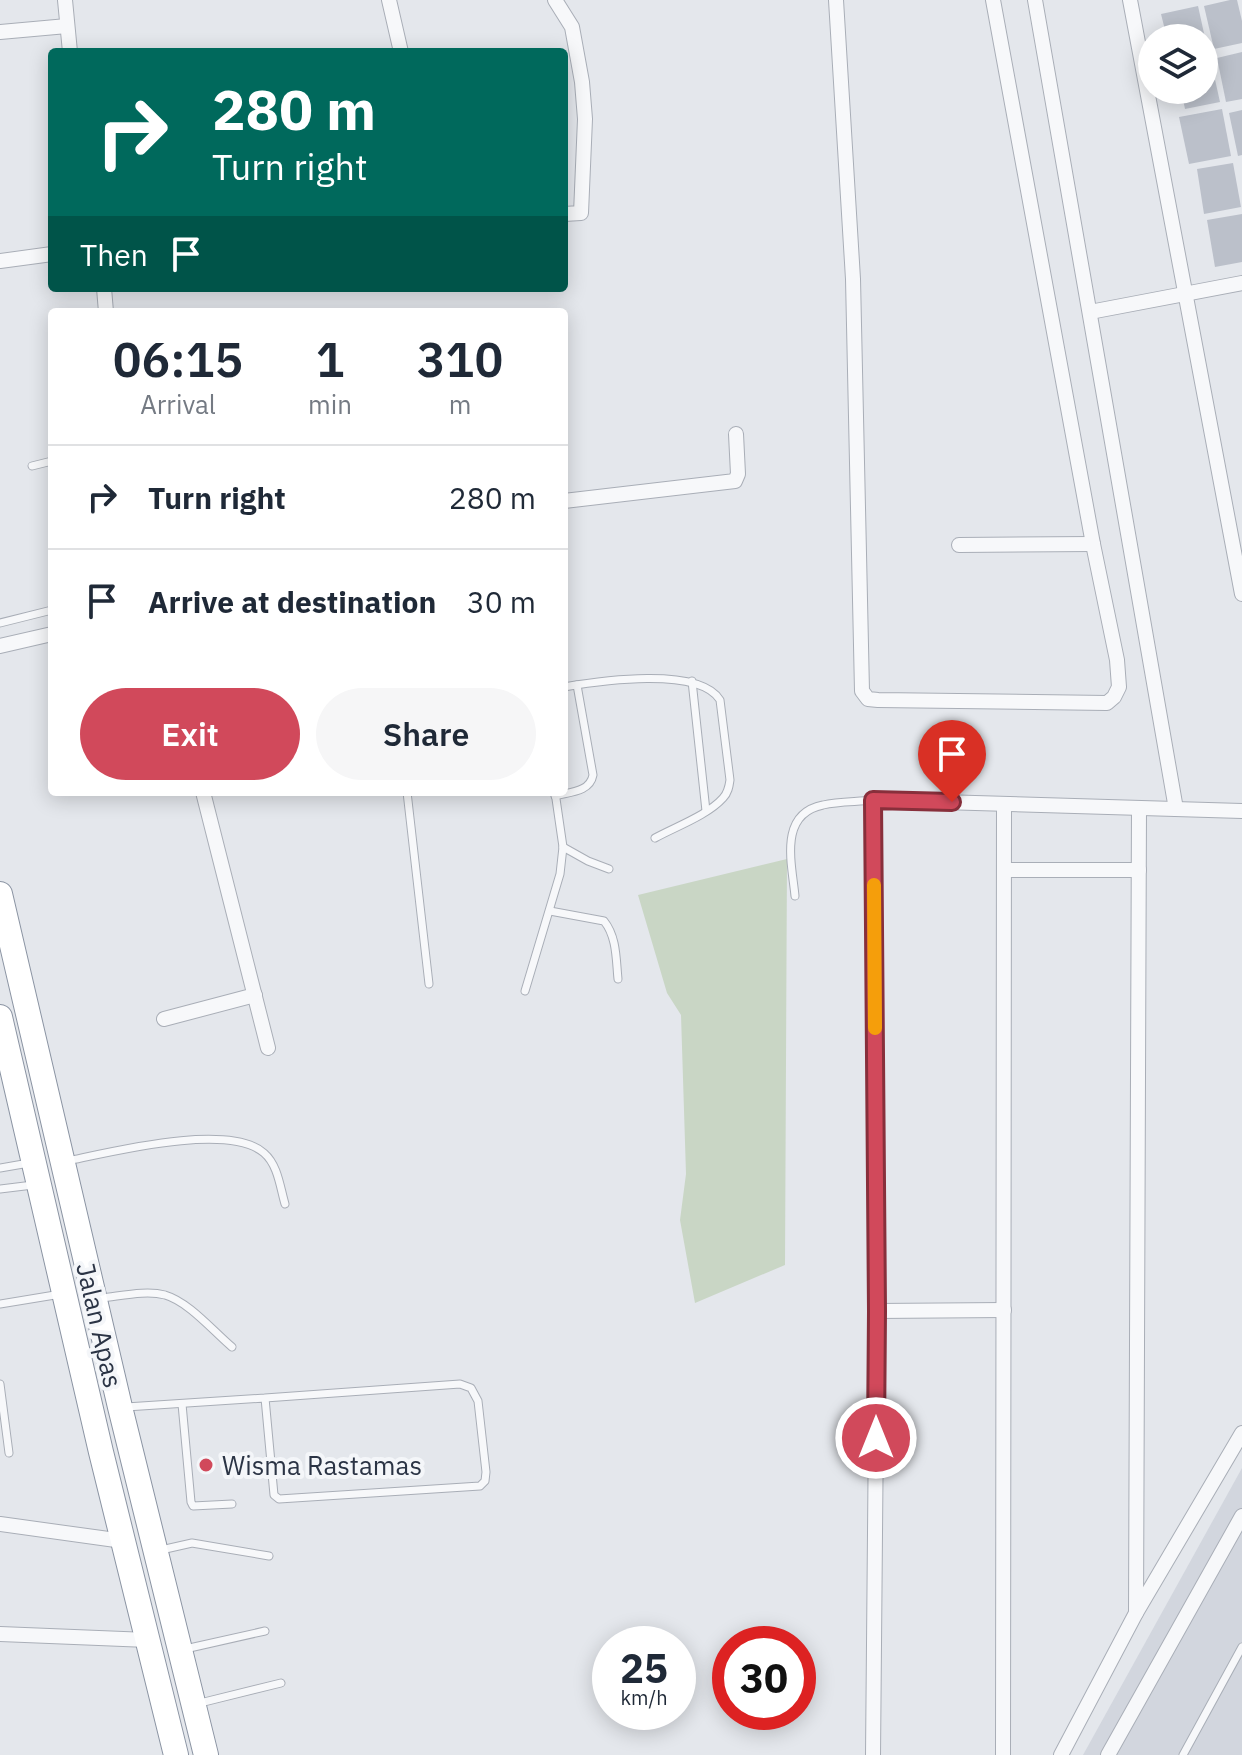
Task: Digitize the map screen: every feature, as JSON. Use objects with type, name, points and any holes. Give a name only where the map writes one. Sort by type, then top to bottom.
[{"type":"highway","name":"Jalan Apas","points":[[0,898],[70,1160],[94,1298],[206,1755]]},
{"type":"highway","points":[[0,927],[6,959],[0,967]]},
{"type":"highway","name":"Jalan Apas","points":[[0,1017],[101,1452],[176,1755]]},
{"type":"highway","points":[[101,1452],[105,1421],[120,1407]]},
{"type":"street","points":[[65,0],[70,48]]},
{"type":"street","points":[[389,0],[400,48]]},
{"type":"street","points":[[555,0],[572,27],[585,119],[581,213],[568,214]]},
{"type":"street","points":[[836,0],[853,279],[862,691],[868,699],[878,700],[1107,703],[1119,687],[1119,675],[993,0]]},
{"type":"street","points":[[1035,0],[1176,809]]},
{"type":"street","points":[[1130,0],[1242,594]]},
{"type":"street","points":[[0,32],[67,26]]},
{"type":"street","points":[[0,261],[48,255]]},
{"type":"street","points":[[1090,312],[1242,283]]},
{"type":"street","points":[[568,501],[735,481],[738,474],[736,434]]},
{"type":"street","points":[[959,545],[1093,544]]},
{"type":"street","points":[[0,644],[48,635]]},
{"type":"street","points":[[204,796],[268,1048]]},
{"type":"street","points":[[873,1755],[877,1311],[873,800],[1242,811]]},
{"type":"street","points":[[1003,1755],[1004,804]]},
{"type":"street","points":[[1136,1613],[1139,808]]},
{"type":"street","points":[[1004,870],[1139,870]]},
{"type":"street","points":[[164,1019],[255,995]]},
{"type":"street","points":[[877,1311],[1004,1310]]},
{"type":"street","points":[[1061,1755],[1136,1613],[1242,1433]]},
{"type":"street","points":[[1108,1755],[1237,1537],[1242,1516]]},
{"type":"street","points":[[1,1526],[123,1541]]},
{"type":"street","points":[[0,1634],[148,1640]]},
{"type":"lane","points":[[32,466],[48,462]]},
{"type":"lane","points":[[0,623],[48,611]]},
{"type":"lane","points":[[568,686],[611,680],[653,679],[692,681],[716,693],[720,700],[729,789],[725,797],[706,811],[655,838]]},
{"type":"lane","points":[[692,681],[706,811]]},
{"type":"lane","points":[[568,792],[587,788],[592,784],[593,775],[577,685]]},
{"type":"lane","points":[[407,796],[429,984]]},
{"type":"lane","points":[[525,991],[560,874],[563,847],[555,796]]},
{"type":"lane","points":[[795,896],[790,841],[792,828],[799,819],[822,805],[873,800]]},
{"type":"lane","points":[[563,847],[609,869]]},
{"type":"lane","points":[[550,911],[604,921],[615,946],[618,979]]},
{"type":"lane","points":[[70,1160],[180,1141],[244,1143],[262,1151],[271,1161],[285,1204]]},
{"type":"lane","points":[[0,1168],[37,1174]]},
{"type":"lane","points":[[0,1189],[37,1174]]},
{"type":"lane","points":[[0,1304],[64,1294]]},
{"type":"lane","points":[[94,1298],[163,1294],[180,1301],[232,1347]]},
{"type":"lane","points":[[0,1384],[9,1453]]},
{"type":"lane","points":[[120,1407],[460,1384],[471,1388],[478,1401],[485,1481],[480,1486],[279,1499],[274,1495],[265,1398]]},
{"type":"lane","points":[[182,1404],[191,1502],[193,1506],[232,1504]]},
{"type":"lane","points":[[155,1551],[192,1543],[269,1556]]},
{"type":"lane","points":[[181,1650],[265,1631]]},
{"type":"lane","points":[[1183,1755],[1242,1647]]},
{"type":"lane","points":[[194,1705],[281,1683]]},
{"type":"shaded area","points":[[1242,1468],[1242,1755],[1083,1755]]},
{"type":"green space","points":[[787,859],[785,1265],[695,1303],[680,1220],[686,1174],[681,1015],[667,993],[638,895]]},
{"type":"building","points":[[1237,0],[1242,21],[1242,43],[1218,48],[1218,24],[1208,24],[1204,6]]},
{"type":"building","points":[[1198,6],[1202,24],[1164,24],[1161,14]]},
{"type":"building","points":[[1242,52],[1242,99],[1226,102],[1218,58]]},
{"type":"building","points":[[1184,104],[1210,104],[1185,109]]},
{"type":"building","points":[[1222,109],[1231,156],[1189,164],[1179,117]]},
{"type":"building","points":[[1242,110],[1242,155],[1238,156],[1229,113]]},
{"type":"building","points":[[1233,163],[1241,207],[1204,214],[1197,169]]},
{"type":"building","points":[[1242,214],[1242,262],[1215,267],[1207,220]]},
{"type":"slow traffic","points":[[874,885],[875,1028]]},
{"type":"place","name":"Wisma Rastamas","points":[[206,1465]]},
{"type":"route","points":[[876,1438],[873,800],[952,802]]}]
